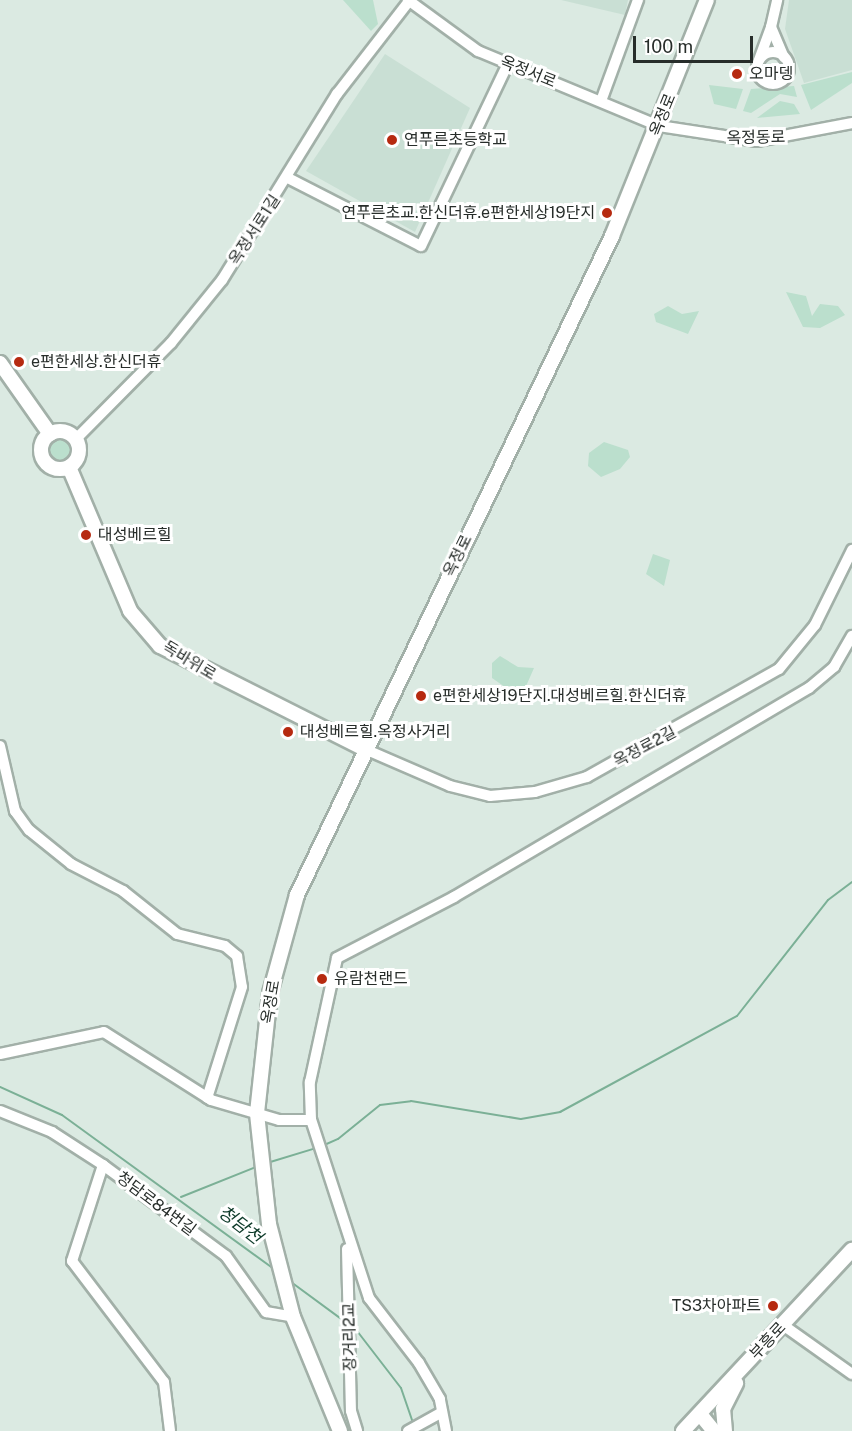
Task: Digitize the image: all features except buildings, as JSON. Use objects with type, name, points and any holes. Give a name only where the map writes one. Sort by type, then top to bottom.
[{"type":"main road","name":"옥정로","points":[[291,1312],[264,1178],[258,1119],[270,993],[297,895],[659,126],[707,0]]},
{"type":"main road","points":[[0,363],[50,434]]},
{"type":"main road","points":[[67,432],[76,439],[78,457],[69,467],[50,466],[42,457],[42,444],[50,434],[67,432]]},
{"type":"main road","name":"독바위로","points":[[69,467],[130,612],[160,646],[367,750]]},
{"type":"main road","name":"부흥로","points":[[683,1431],[852,1250]]},
{"type":"main road","points":[[291,1312],[340,1431]]},
{"type":"main road","points":[[725,1431],[723,1410],[746,1365]]},
{"type":"main road","points":[[700,1414],[714,1431]]},
{"type":"street","name":"옥정서로","points":[[409,0],[460,41],[508,64],[659,126]]},
{"type":"street","name":"옥정서로1길","points":[[76,439],[171,342],[228,271],[288,178],[338,94],[409,0]]},
{"type":"street","points":[[601,101],[638,0]]},
{"type":"street","points":[[771,27],[786,59],[786,76],[774,84],[759,76],[759,61],[771,27],[777,0]]},
{"type":"street","points":[[759,61],[770,52],[786,59]]},
{"type":"street","points":[[288,178],[421,246],[508,64]]},
{"type":"street","name":"옥정동로","points":[[659,126],[757,141],[852,123]]},
{"type":"street","name":"옥정로2길","points":[[367,750],[450,786],[490,796],[535,792],[587,777],[779,669],[815,625],[852,550]]},
{"type":"street","points":[[446,1431],[419,1363],[369,1298],[346,1238],[326,1161],[313,1124],[310,1082],[337,958],[454,897],[808,688],[834,667],[852,636]]},
{"type":"street","points":[[0,746],[13,803],[29,830],[71,864],[123,891],[177,934],[225,946],[237,956],[243,970],[238,1005],[207,1098]]},
{"type":"street","points":[[1,1052],[104,1032],[207,1098],[258,1119],[313,1124]]},
{"type":"street","name":"청담로84번길","points":[[0,1111],[52,1132],[103,1165],[226,1256],[266,1312],[291,1312]]},
{"type":"street","points":[[103,1165],[72,1261],[164,1383],[170,1431]]},
{"type":"street","name":"장거리2교","points":[[346,1238],[351,1392],[357,1431]]},
{"type":"street","points":[[783,1325],[852,1374]]},
{"type":"street","points":[[408,1431],[438,1415]]},
{"type":"shaded area","points":[[343,0],[373,0],[378,24],[371,31]]},
{"type":"shaded area","points":[[561,0],[628,0],[625,15]]},
{"type":"shaded area","points":[[789,0],[852,0],[852,70],[804,83],[785,29]]},
{"type":"shaded area","name":"연푸른초등학교","points":[[385,54],[470,108],[415,232],[306,171]]},
{"type":"shaded area","points":[[852,72],[852,83],[811,110],[801,85]]},
{"type":"shaded area","points":[[709,85],[743,89],[736,109],[714,104]]},
{"type":"shaded area","points":[[794,86],[797,97],[780,94],[751,113],[743,111],[751,89]]},
{"type":"shaded area","points":[[780,101],[794,104],[800,114],[757,118]]},
{"type":"shaded area","points":[[786,292],[806,296],[812,316],[820,304],[838,306],[845,315],[820,328],[803,327]]},
{"type":"shaded area","points":[[668,306],[682,314],[699,311],[688,334],[656,322],[654,314]]},
{"type":"shaded area","points":[[60,439],[68,442],[71,450],[68,458],[60,461],[52,458],[49,450],[52,442]]},
{"type":"shaded area","points":[[604,442],[628,450],[630,457],[620,469],[601,477],[588,466],[589,453]]},
{"type":"shaded area","points":[[653,554],[670,560],[664,586],[646,574]]},
{"type":"shaded area","points":[[500,656],[518,667],[534,668],[523,693],[515,694],[492,678],[492,663]]},
{"type":"waterway","points":[[322,1146],[338,1139],[380,1105],[411,1101],[521,1119],[560,1112],[737,1016],[828,900],[852,882]]},
{"type":"waterway","name":"청담천","points":[[0,1087],[62,1115],[274,1269]]},
{"type":"waterway","points":[[267,1163],[316,1148]]},
{"type":"waterway","points":[[181,1197],[256,1167]]},
{"type":"waterway","name":"청담천","points":[[291,1282],[344,1321]]},
{"type":"waterway","name":"청담천","points":[[354,1327],[401,1388],[413,1423]]},
{"type":"place","name":"오마뎅","points":[[737,74]]},
{"type":"place","name":"연푸른초등학교","points":[[392,140]]},
{"type":"place","name":"연푸른초교.한신더휴.e편한세상19단지","points":[[607,213]]},
{"type":"place","name":"e편한세상.한신더휴","points":[[19,362]]},
{"type":"place","name":"대성베르힐","points":[[86,535]]},
{"type":"place","name":"e편한세상19단지.대성베르힐.한신더휴","points":[[421,696]]},
{"type":"place","name":"대성베르힐.옥정사거리","points":[[288,732]]},
{"type":"place","name":"유람천랜드","points":[[322,979]]},
{"type":"place","name":"TS3차아파트","points":[[773,1306]]}]
